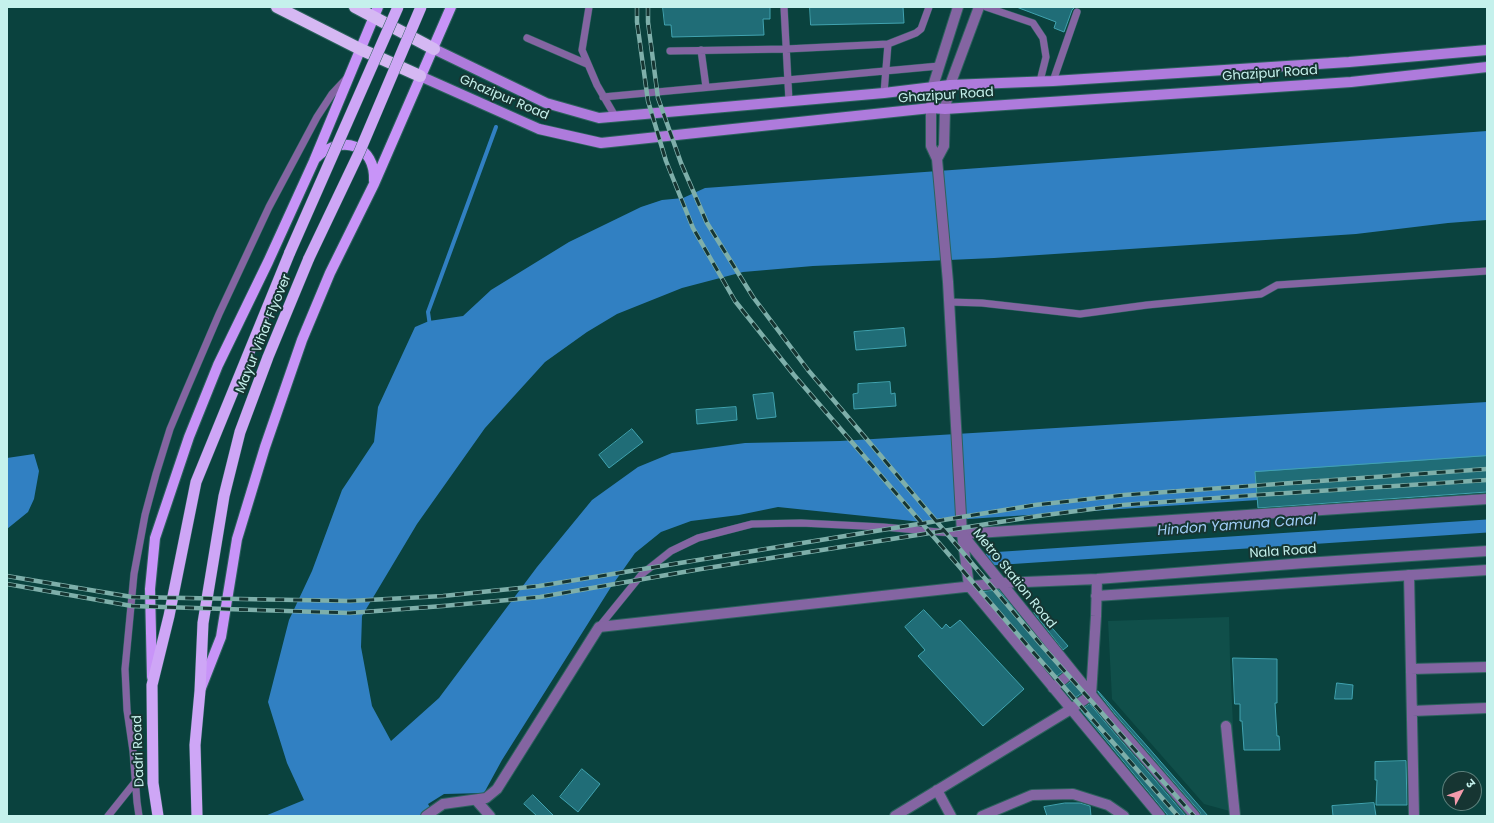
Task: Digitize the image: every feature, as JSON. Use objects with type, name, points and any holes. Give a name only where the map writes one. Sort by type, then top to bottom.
[{"type":"highway","points":[[277,7],[420,76]]},
{"type":"highway","name":"Mayur Vihar Flyover","points":[[152,685],[169,616],[196,482],[290,252],[398,7]]},
{"type":"highway","name":"Mayur Vihar Flyover","points":[[200,691],[202,622],[224,496],[240,432],[268,357],[309,258],[359,153],[422,7]]},
{"type":"highway","points":[[358,8],[376,12],[434,48]]},
{"type":"highway","name":"Dadri Road","points":[[152,685],[153,783],[158,816]]},
{"type":"highway","points":[[197,816],[195,745],[200,691]]},
{"type":"main road","points":[[200,691],[220,638],[236,538],[265,447],[302,340],[330,273],[374,184],[451,7]]},
{"type":"main road","points":[[152,685],[150,588],[155,538],[189,438],[218,365],[268,262],[313,161],[376,12]]},
{"type":"main road","name":"Ghazipur Road","points":[[434,48],[546,103],[599,118],[884,93],[934,86],[1053,81],[1349,62],[1487,50]]},
{"type":"main road","name":"Ghazipur Road","points":[[420,76],[539,130],[601,143],[931,113],[945,108],[1351,82],[1487,67]]},
{"type":"main road","points":[[313,161],[330,147],[352,145],[362,151],[370,159],[375,170],[374,184]]},
{"type":"street","points":[[958,7],[934,86],[931,113],[931,146],[937,159],[948,282],[961,529],[1487,500]]},
{"type":"street","points":[[937,159],[944,146],[945,108],[950,85],[978,7]]},
{"type":"street","name":"Metro Station Road","points":[[961,529],[1001,583],[1072,672],[1195,816]]},
{"type":"street","name":"Metro Station Road","points":[[961,529],[969,586]]},
{"type":"street","name":"Nala Road","points":[[599,627],[1001,583],[1097,579],[1487,551]]},
{"type":"street","points":[[1429,555],[1430,573]]},
{"type":"street","points":[[1096,596],[1487,570]]},
{"type":"street","points":[[1409,575],[1414,816]]},
{"type":"street","points":[[895,816],[1071,709],[1091,695],[1097,579]]},
{"type":"street","points":[[969,586],[1160,816]]},
{"type":"street","points":[[426,816],[443,804],[486,798],[497,789],[599,627]]},
{"type":"street","points":[[1411,669],[1487,667]]},
{"type":"street","points":[[1053,688],[1072,672]]},
{"type":"street","points":[[1412,711],[1487,708]]},
{"type":"street","points":[[1226,726],[1236,816]]},
{"type":"street","points":[[937,790],[951,816]]},
{"type":"street","points":[[982,816],[1032,795],[1073,794],[1108,805],[1124,816]]},
{"type":"street","points":[[476,800],[490,816]]},
{"type":"lane","points":[[589,7],[582,50],[587,64],[615,116]]},
{"type":"lane","points":[[784,7],[789,101]]},
{"type":"lane","points":[[670,51],[786,49],[888,44],[910,36],[921,29],[929,7]]},
{"type":"lane","points":[[986,7],[1033,23],[1043,38],[1046,57],[1040,81]]},
{"type":"lane","points":[[1053,81],[1077,12]]},
{"type":"lane","points":[[527,38],[587,64]]},
{"type":"lane","points":[[884,93],[888,44]]},
{"type":"lane","points":[[701,50],[706,87]]},
{"type":"lane","points":[[604,96],[939,66]]},
{"type":"lane","points":[[139,816],[127,710],[125,668],[134,574],[145,515],[156,474],[170,429],[186,391],[219,314],[266,214],[317,117],[332,94],[348,77]]},
{"type":"lane","points":[[949,302],[982,303],[1080,314],[1147,305],[1260,294],[1277,285],[1487,271]]},
{"type":"lane","points":[[599,627],[642,574],[670,551],[698,538],[738,527],[752,524],[801,523],[961,529]]},
{"type":"lane","points":[[108,816],[136,781]]},
{"type":"shaded area","points":[[1229,617],[1237,813],[1204,804],[1112,699],[1108,621]]},
{"type":"water","points":[[1487,131],[1487,220],[1356,234],[994,258],[813,266],[743,272],[682,288],[617,314],[587,332],[545,362],[485,428],[417,524],[362,616],[361,647],[372,706],[391,741],[439,698],[537,567],[592,500],[638,467],[672,453],[745,443],[840,441],[1487,402],[1487,485],[922,522],[778,507],[739,515],[691,521],[661,532],[635,553],[611,587],[502,760],[484,793],[444,794],[428,804],[435,816],[265,816],[304,800],[287,763],[268,702],[289,620],[312,571],[342,490],[374,442],[378,407],[415,327],[429,321],[463,316],[491,290],[569,242],[641,207],[662,200],[683,198],[705,188]]},
{"type":"water","points":[[34,454],[39,471],[34,499],[28,512],[7,529],[7,458]]},
{"type":"building","points":[[663,7],[770,7],[770,19],[763,19],[764,35],[672,37],[671,25],[665,25]]},
{"type":"building","points":[[810,7],[903,7],[904,23],[811,25]]},
{"type":"building","points":[[1075,7],[1072,10],[1064,32],[1054,28],[1056,22],[1019,8]]},
{"type":"building","points":[[904,328],[906,346],[856,350],[854,332]]},
{"type":"building","points":[[890,382],[891,394],[895,393],[896,406],[854,409],[853,394],[858,393],[858,384]]},
{"type":"building","points":[[773,393],[776,417],[757,419],[753,395]]},
{"type":"building","points":[[736,407],[737,420],[697,424],[696,410]]},
{"type":"building","points":[[632,429],[643,442],[609,468],[599,455]]},
{"type":"building","points":[[1487,456],[1487,492],[1258,508],[1255,472]]},
{"type":"building","points":[[999,590],[1064,671],[1054,678],[982,592]]},
{"type":"building","points":[[924,610],[942,629],[946,624],[950,628],[960,620],[1024,689],[983,726],[918,656],[925,650],[905,627]]},
{"type":"building","points":[[1037,611],[1068,646],[1063,650],[1034,613]]},
{"type":"building","points":[[1233,658],[1277,659],[1277,703],[1275,703],[1277,736],[1279,736],[1280,750],[1244,750],[1242,721],[1240,721],[1240,704],[1235,704]]},
{"type":"building","points":[[1072,681],[1082,693],[1072,700],[1063,688]]},
{"type":"building","points":[[1337,683],[1353,685],[1352,699],[1335,699]]},
{"type":"building","points":[[1098,691],[1208,816],[1201,816],[1200,812],[1115,714]]},
{"type":"building","points":[[1090,704],[1186,816],[1168,816],[1081,710]]},
{"type":"building","points":[[1406,761],[1407,805],[1376,805],[1377,780],[1375,780],[1375,762]]},
{"type":"building","points":[[582,769],[600,784],[578,812],[560,797]]},
{"type":"building","points":[[533,795],[554,816],[537,816],[524,804]]},
{"type":"building","points":[[1065,803],[1080,803],[1090,806],[1091,816],[1047,816],[1044,807]]},
{"type":"building","points":[[1374,803],[1376,816],[1333,816],[1332,806]]},
{"type":"waterway","points":[[430,326],[428,312],[496,127]]},
{"type":"waterway","name":"Hindon Yamuna Canal","points":[[990,559],[1487,526]]},
{"type":"railway","points":[[637,7],[637,22],[648,101],[666,161],[693,228],[735,301],[794,375],[1033,652],[1178,816]]},
{"type":"railway","points":[[648,7],[648,22],[658,98],[681,163],[707,223],[753,297],[808,370],[1043,647],[1194,816]]},
{"type":"railway","points":[[7,576],[132,597],[350,601],[443,596],[539,586],[1035,505],[1124,495],[1487,469]]},
{"type":"railway","points":[[7,584],[132,606],[350,613],[540,597],[701,569],[1038,516],[1123,505],[1487,480]]}]
